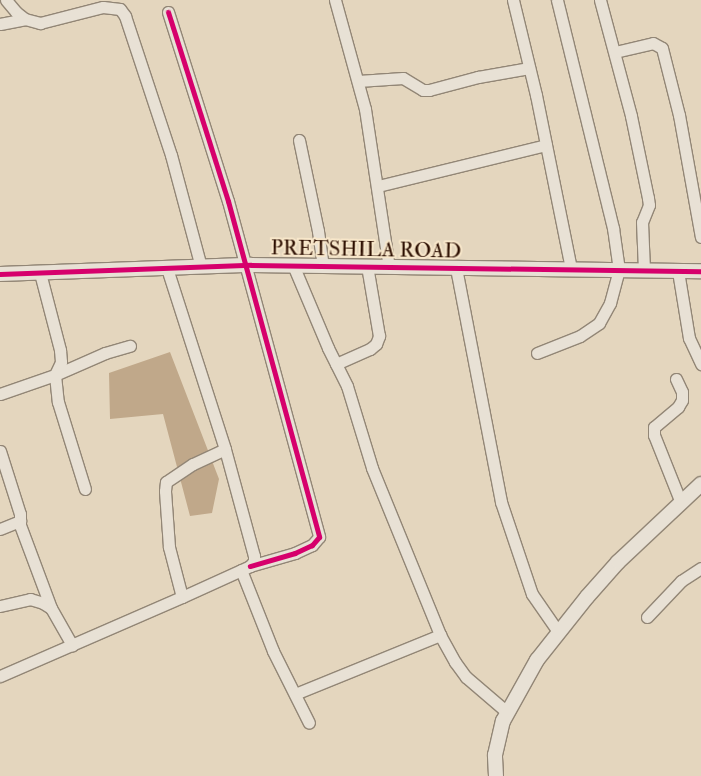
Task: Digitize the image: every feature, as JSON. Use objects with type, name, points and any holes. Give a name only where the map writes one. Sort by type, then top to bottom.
[{"type":"street","points":[[6,0],[25,19],[40,23],[97,4],[120,9],[129,23],[171,156],[201,267]]},
{"type":"street","points":[[334,0],[358,80],[378,186],[388,267]]},
{"type":"street","points":[[513,0],[546,145],[571,269]]},
{"type":"street","points":[[537,353],[580,336],[599,323],[610,303],[619,270],[613,228],[557,0]]},
{"type":"street","points":[[600,0],[615,52],[648,198],[648,205],[642,222],[644,270]]},
{"type":"street","points":[[0,676],[245,568],[295,553],[312,545],[319,537],[246,265],[168,12]]},
{"type":"street","points":[[0,24],[25,19]]},
{"type":"street","points":[[615,52],[653,43],[662,48],[679,115],[701,237]]},
{"type":"street","points":[[358,80],[403,78],[423,90],[429,90],[478,77],[529,68]]},
{"type":"street","points":[[299,140],[318,231],[323,266]]},
{"type":"street","points":[[378,186],[546,145]]},
{"type":"street","name":"PRETSHILA ROAD","points":[[0,274],[246,265],[701,271]]},
{"type":"street","points":[[293,266],[347,386],[372,468],[440,635],[454,662],[466,677],[508,713]]},
{"type":"street","points":[[336,364],[370,349],[376,344],[378,336],[368,266]]},
{"type":"street","points":[[167,268],[225,449],[254,556],[245,568]]},
{"type":"street","points":[[456,268],[501,502],[532,594],[559,633]]},
{"type":"street","points":[[678,271],[687,330],[701,364]]},
{"type":"street","points":[[40,273],[60,350],[61,362],[55,375],[58,402],[85,489]]},
{"type":"street","points":[[0,394],[55,375],[105,353],[130,346]]},
{"type":"street","points":[[676,379],[682,400],[678,407],[654,427],[654,436],[681,503]]},
{"type":"street","points":[[182,597],[168,547],[166,482],[193,464],[225,449]]},
{"type":"street","points":[[0,452],[20,514],[20,521],[51,608],[72,645]]},
{"type":"street","points":[[496,776],[495,755],[503,721],[537,660],[618,562],[681,503],[699,489]]},
{"type":"street","points":[[0,529],[20,521]]},
{"type":"street","points":[[245,568],[273,651],[308,723]]},
{"type":"street","points":[[647,617],[681,581],[701,568]]},
{"type":"street","points":[[0,606],[30,599],[44,603],[51,608]]},
{"type":"street","points":[[295,694],[440,635]]},
{"type":"shaded area","points":[[170,352],[219,479],[212,513],[190,516],[163,414],[110,419],[109,373]]},
{"type":"cycle path","points":[[168,12],[228,201],[319,537],[312,545],[295,553],[250,566]]},
{"type":"cycle path","points":[[0,274],[251,265],[701,271]]}]
